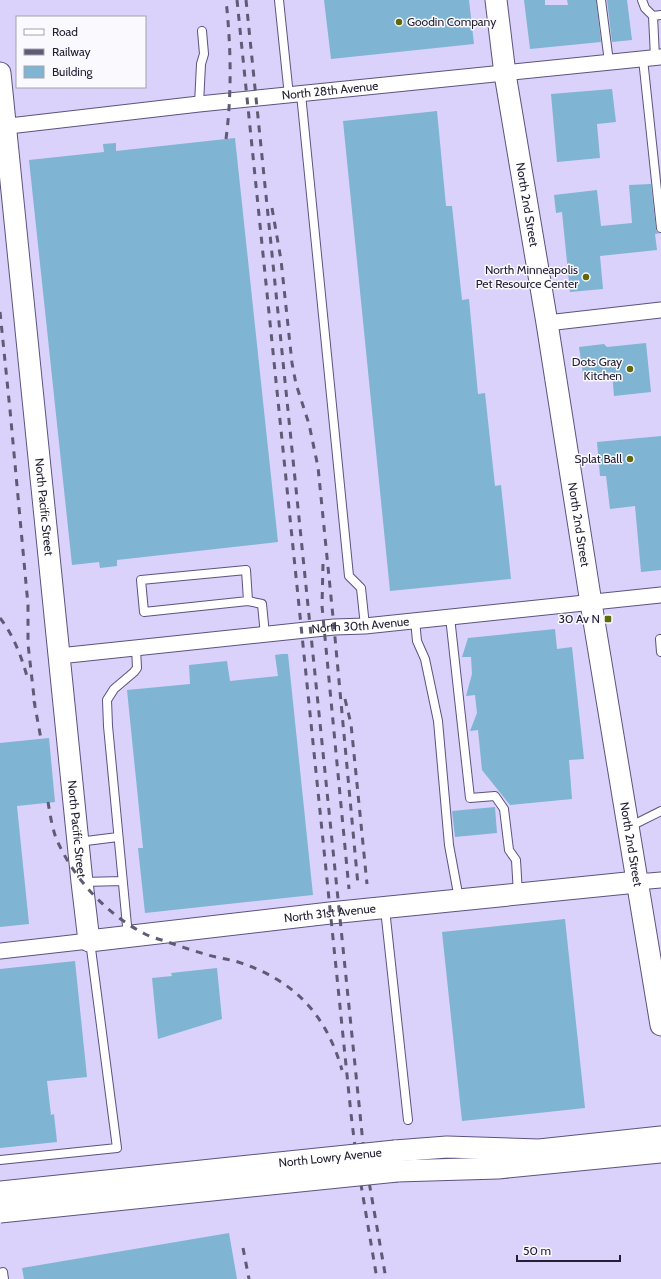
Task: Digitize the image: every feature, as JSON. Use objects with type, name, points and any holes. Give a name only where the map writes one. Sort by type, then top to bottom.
[{"type":"street","name":"North 2nd Street","points":[[496,0],[505,74],[548,323],[591,603],[637,882],[651,944],[661,1025]]},
{"type":"street","name":"North 28th Avenue","points":[[3,127],[199,104],[653,58]]},
{"type":"street","name":"North Pacific Street","points":[[0,73],[3,127],[89,940]]},
{"type":"street","points":[[548,323],[661,310]]},
{"type":"street","name":"North 30th Avenue","points":[[59,656],[661,595]]},
{"type":"street","name":"North 31st Avenue","points":[[0,951],[459,900],[661,880]]},
{"type":"street","name":"North Lowry Avenue","points":[[0,1212],[396,1161],[447,1147],[540,1150],[661,1137]]},
{"type":"street","name":"North Lowry Avenue","points":[[0,1192],[396,1161],[498,1168],[661,1152]]},
{"type":"lane","points":[[279,0],[295,95],[349,576],[361,588],[365,626]]},
{"type":"lane","points":[[602,0],[609,62]]},
{"type":"lane","points":[[642,0],[645,8],[657,15],[653,58],[661,228]]},
{"type":"lane","points":[[199,104],[201,64],[204,54],[202,31]]},
{"type":"lane","points":[[248,601],[246,570],[141,580],[144,612],[248,601],[262,604],[265,635]]},
{"type":"lane","points":[[450,617],[470,798],[495,796],[504,809],[509,850],[516,860],[518,894]]},
{"type":"lane","points":[[415,620],[417,641],[425,658],[438,721],[449,845],[459,900]]},
{"type":"lane","points":[[660,639],[661,652]]},
{"type":"lane","points":[[128,937],[108,726],[108,700],[114,689],[137,668],[136,648]]},
{"type":"lane","points":[[628,828],[661,811]]},
{"type":"lane","points":[[78,842],[118,837]]},
{"type":"lane","points":[[82,882],[122,880]]},
{"type":"lane","points":[[385,908],[408,1120]]},
{"type":"lane","points":[[0,1160],[117,1148],[89,940]]},
{"type":"lane","points":[[0,1273],[3,1272],[4,1279]]},
{"type":"building","name":"Goodin Company","points":[[324,0],[469,0],[474,44],[331,59]]},
{"type":"building","points":[[524,0],[545,0],[545,5],[568,5],[567,0],[596,0],[601,42],[530,49]]},
{"type":"building","points":[[607,0],[627,0],[632,40],[612,42]]},
{"type":"building","points":[[612,89],[616,122],[597,124],[600,158],[557,162],[551,94]]},
{"type":"building","points":[[437,111],[446,206],[452,206],[462,300],[469,299],[478,394],[485,393],[495,486],[501,485],[511,579],[390,591],[343,121]]},
{"type":"building","points":[[235,138],[278,542],[117,560],[117,566],[100,568],[99,562],[72,565],[29,160],[104,152],[103,144],[116,143],[116,151]]},
{"type":"building","points":[[651,184],[656,229],[657,232],[660,233],[655,234],[657,250],[600,256],[603,289],[570,292],[562,212],[556,213],[554,195],[597,190],[601,226],[632,223],[629,185]]},
{"type":"building","name":"Dots Gray Kitchen","points":[[646,343],[651,392],[614,396],[612,372],[593,375],[593,373],[583,374],[579,347],[604,344],[607,347]]},
{"type":"building","name":"Splat Ball","points":[[661,436],[661,570],[641,572],[635,506],[610,509],[606,476],[600,476],[597,442]]},
{"type":"building","points":[[555,629],[557,649],[572,647],[584,759],[569,760],[572,799],[510,805],[482,770],[478,730],[470,731],[477,713],[475,695],[466,696],[472,674],[471,657],[462,657],[468,638]]},
{"type":"building","points":[[288,654],[313,895],[145,913],[138,848],[143,848],[127,690],[190,684],[189,665],[227,661],[230,681],[278,676],[275,655]]},
{"type":"building","points":[[49,738],[55,802],[17,806],[29,924],[0,927],[0,743]]},
{"type":"building","points":[[495,807],[497,833],[455,837],[452,811]]},
{"type":"building","points":[[565,919],[585,1108],[462,1121],[442,932]]},
{"type":"building","points":[[75,961],[87,1077],[47,1081],[51,1115],[54,1114],[57,1142],[0,1148],[0,969]]},
{"type":"building","points":[[217,968],[222,1019],[158,1039],[152,978],[172,976],[171,973]]},
{"type":"building","points":[[229,1233],[237,1279],[24,1279],[22,1268]]},
{"type":"railway","points":[[226,0],[230,70],[226,139]]},
{"type":"railway","points":[[237,0],[351,1114],[356,1155],[377,1279]]},
{"type":"railway","points":[[246,0],[364,1153],[386,1279]]},
{"type":"railway","points":[[272,208],[281,260],[292,363],[296,384],[309,424],[318,467],[358,885]]},
{"type":"railway","points":[[0,312],[28,605],[28,644],[35,706]]},
{"type":"railway","points":[[323,564],[322,606],[349,889]]},
{"type":"railway","points":[[0,618],[17,648],[28,680]]},
{"type":"railway","points":[[345,699],[351,724],[367,884]]},
{"type":"railway","points":[[34,701],[41,739]]},
{"type":"railway","points":[[48,802],[56,838],[63,853],[81,881],[104,905],[131,926],[147,935],[212,956],[238,962],[276,979],[291,989],[317,1016],[327,1032],[342,1070]]},
{"type":"railway","points":[[243,1248],[249,1279]]},
{"type":"place","name":"Goodin Company","points":[[399,22]]},
{"type":"place","name":"North Minneapolis Pet Resource Center","points":[[586,277]]},
{"type":"place","name":"Dots Gray Kitchen","points":[[630,369]]},
{"type":"place","name":"Splat Ball","points":[[630,459]]},
{"type":"place","name":"30 Av N","points":[[608,619]]}]
